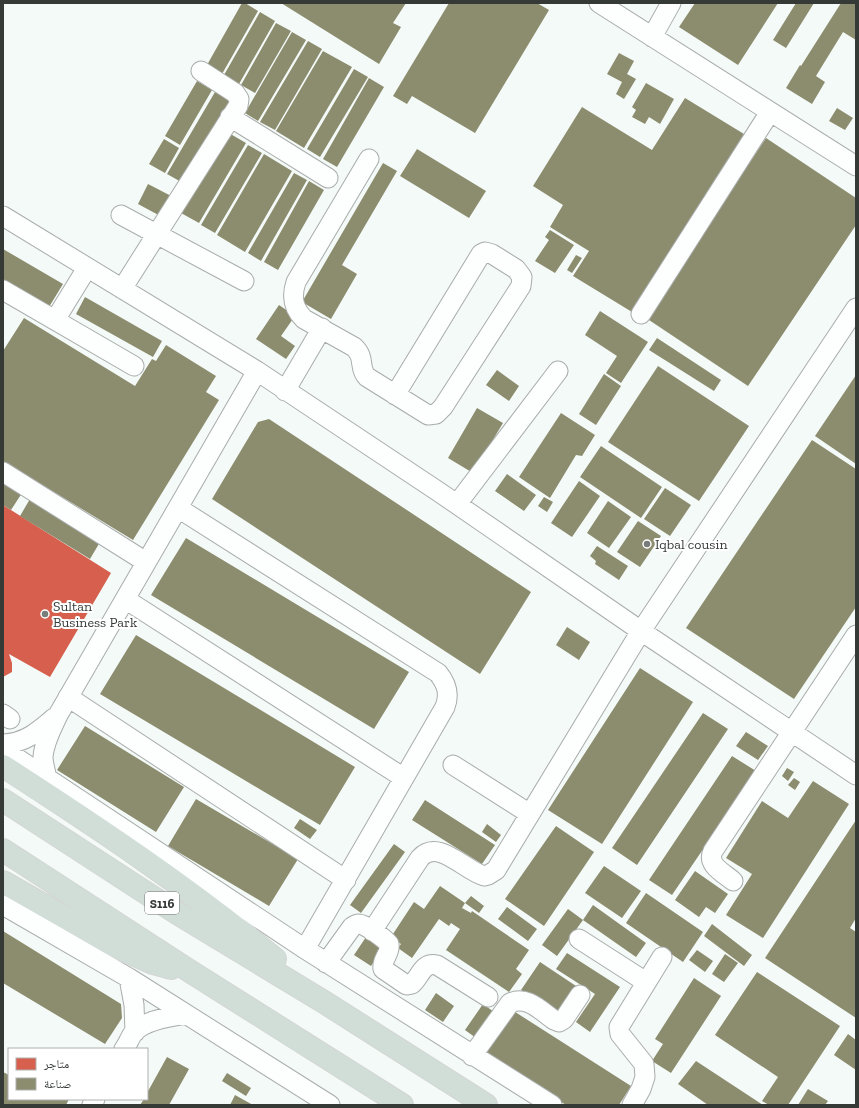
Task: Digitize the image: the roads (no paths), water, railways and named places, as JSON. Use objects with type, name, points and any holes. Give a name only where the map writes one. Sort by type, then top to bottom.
[{"type":"highway","points":[[3,766],[91,822],[163,873],[261,948],[324,1002]]},
{"type":"highway","name":"S116","points":[[3,800],[177,914],[324,1002],[486,1105]]},
{"type":"highway","points":[[3,850],[188,970],[402,1105]]},
{"type":"highway","points":[[3,882],[119,948],[166,968],[188,970]]},
{"type":"street","points":[[599,3],[856,166]]},
{"type":"street","points":[[652,37],[671,3]]},
{"type":"street","points":[[122,289],[239,102],[237,95],[201,71]]},
{"type":"street","points":[[642,314],[770,112]]},
{"type":"street","points":[[230,117],[328,178]]},
{"type":"street","points":[[369,159],[296,282],[293,290],[295,306],[304,319],[322,328],[359,351],[362,357],[363,371],[365,374],[395,395],[432,416],[440,411],[521,286],[522,277],[516,269],[492,254],[485,252],[481,254],[395,395]]},
{"type":"street","points":[[121,215],[244,280]]},
{"type":"street","points":[[3,216],[285,390],[457,504],[641,631],[856,775]]},
{"type":"street","points":[[55,320],[87,268]]},
{"type":"street","points":[[5,295],[55,320],[134,366]]},
{"type":"street","points":[[372,930],[424,854],[433,850],[438,851],[479,874],[488,875],[496,870],[641,631],[856,308]]},
{"type":"street","points":[[285,390],[322,328]]},
{"type":"street","points":[[457,504],[558,371]]},
{"type":"street","points":[[47,779],[43,758],[44,750],[58,714],[257,372]]},
{"type":"street","points":[[3,472],[146,562]]},
{"type":"street","points":[[178,508],[432,669],[443,679],[448,692],[448,700],[445,707],[305,949]]},
{"type":"street","points":[[125,599],[404,778]]},
{"type":"street","points":[[733,881],[712,863],[711,855],[856,635]]},
{"type":"street","points":[[68,697],[346,880]]},
{"type":"street","points":[[3,744],[20,741],[33,736],[58,714]]},
{"type":"street","points":[[3,750],[326,963],[552,1105]]},
{"type":"street","points":[[453,765],[530,814]]},
{"type":"street","points":[[3,905],[129,978],[330,1105]]},
{"type":"street","points":[[326,963],[352,927],[361,924],[372,930],[389,944],[390,948],[382,963],[383,969],[405,984],[412,984],[425,967],[433,964],[437,965],[488,998]]},
{"type":"street","points":[[578,939],[646,982]]},
{"type":"street","points":[[632,1105],[642,1089],[645,1077],[644,1064],[620,1034],[618,1027],[662,957]]},
{"type":"street","points":[[129,978],[134,1005],[135,1032]]},
{"type":"street","points":[[472,1056],[510,1003],[518,1000],[527,1001],[559,1022],[564,1019],[580,995]]},
{"type":"street","points":[[125,1048],[135,1032],[146,1025],[159,1020],[186,1014]]},
{"type":"place","name":"Iqbal cousin","points":[[647,544]]},
{"type":"place","name":"Sultan Business Park","points":[[45,614]]}]
